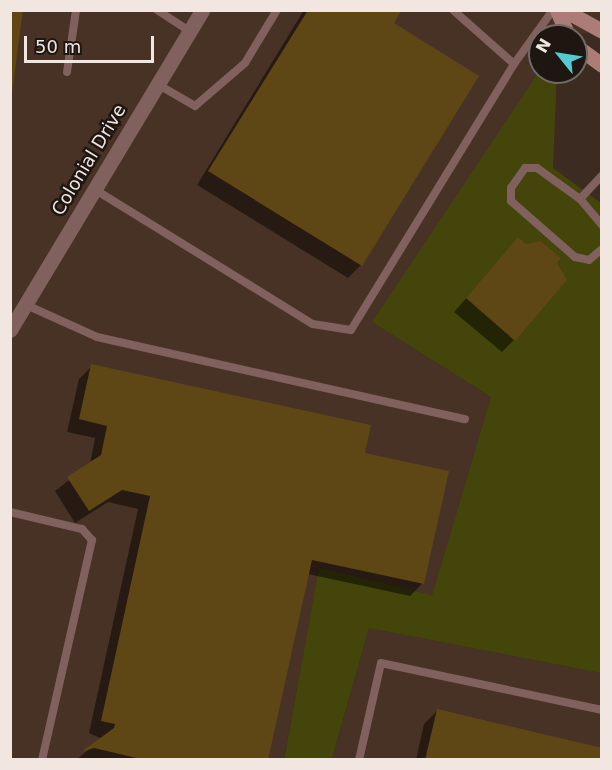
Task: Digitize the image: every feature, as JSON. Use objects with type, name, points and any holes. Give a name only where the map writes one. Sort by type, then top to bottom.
[{"type":"main road","points":[[555,10],[562,24]]},
{"type":"main road","points":[[564,10],[602,31]]},
{"type":"main road","points":[[588,55],[602,65]]},
{"type":"street","name":"Colonial Drive","points":[[10,330],[202,10]]},
{"type":"lane","points":[[66,72],[76,10]]},
{"type":"lane","points":[[157,10],[189,31]]},
{"type":"lane","points":[[157,84],[195,106],[245,63],[276,10]]},
{"type":"lane","points":[[453,10],[514,64]]},
{"type":"lane","points":[[94,189],[313,324],[351,330],[514,64],[555,10]]},
{"type":"lane","points":[[602,225],[580,199],[537,168],[525,168],[511,188],[511,201],[576,257],[589,260],[602,249]]},
{"type":"lane","points":[[580,199],[602,176]]},
{"type":"lane","points":[[24,304],[97,337],[465,419]]},
{"type":"lane","points":[[10,512],[82,529],[92,540],[42,759]]},
{"type":"lane","points":[[359,759],[381,663],[602,710]]},
{"type":"shaded area","points":[[10,11],[601,11],[601,28],[588,32],[588,24],[528,24],[528,84],[531,84],[372,322],[491,397],[432,595],[319,569],[284,759],[11,759]]},
{"type":"shaded area","points":[[531,84],[556,84],[553,168],[601,203],[601,673],[369,628],[332,759],[284,760],[319,568],[432,595],[491,397],[372,322]]},
{"type":"shaded area","points":[[369,628],[601,673],[601,759],[332,760]]},
{"type":"building","points":[[10,10],[23,10],[12,93],[10,93]]},
{"type":"building","points":[[308,10],[402,10],[394,23],[479,76],[362,266],[208,171]]},
{"type":"building","points":[[518,237],[526,244],[541,241],[561,258],[557,263],[567,280],[515,341],[466,298]]},
{"type":"building","points":[[91,364],[371,425],[365,453],[449,471],[424,584],[312,560],[268,760],[145,760],[94,748],[81,752],[114,728],[115,724],[101,721],[150,496],[122,490],[89,511],[67,477],[101,455],[107,426],[79,419]]},
{"type":"building","points":[[437,709],[602,748],[602,760],[425,760]]}]
